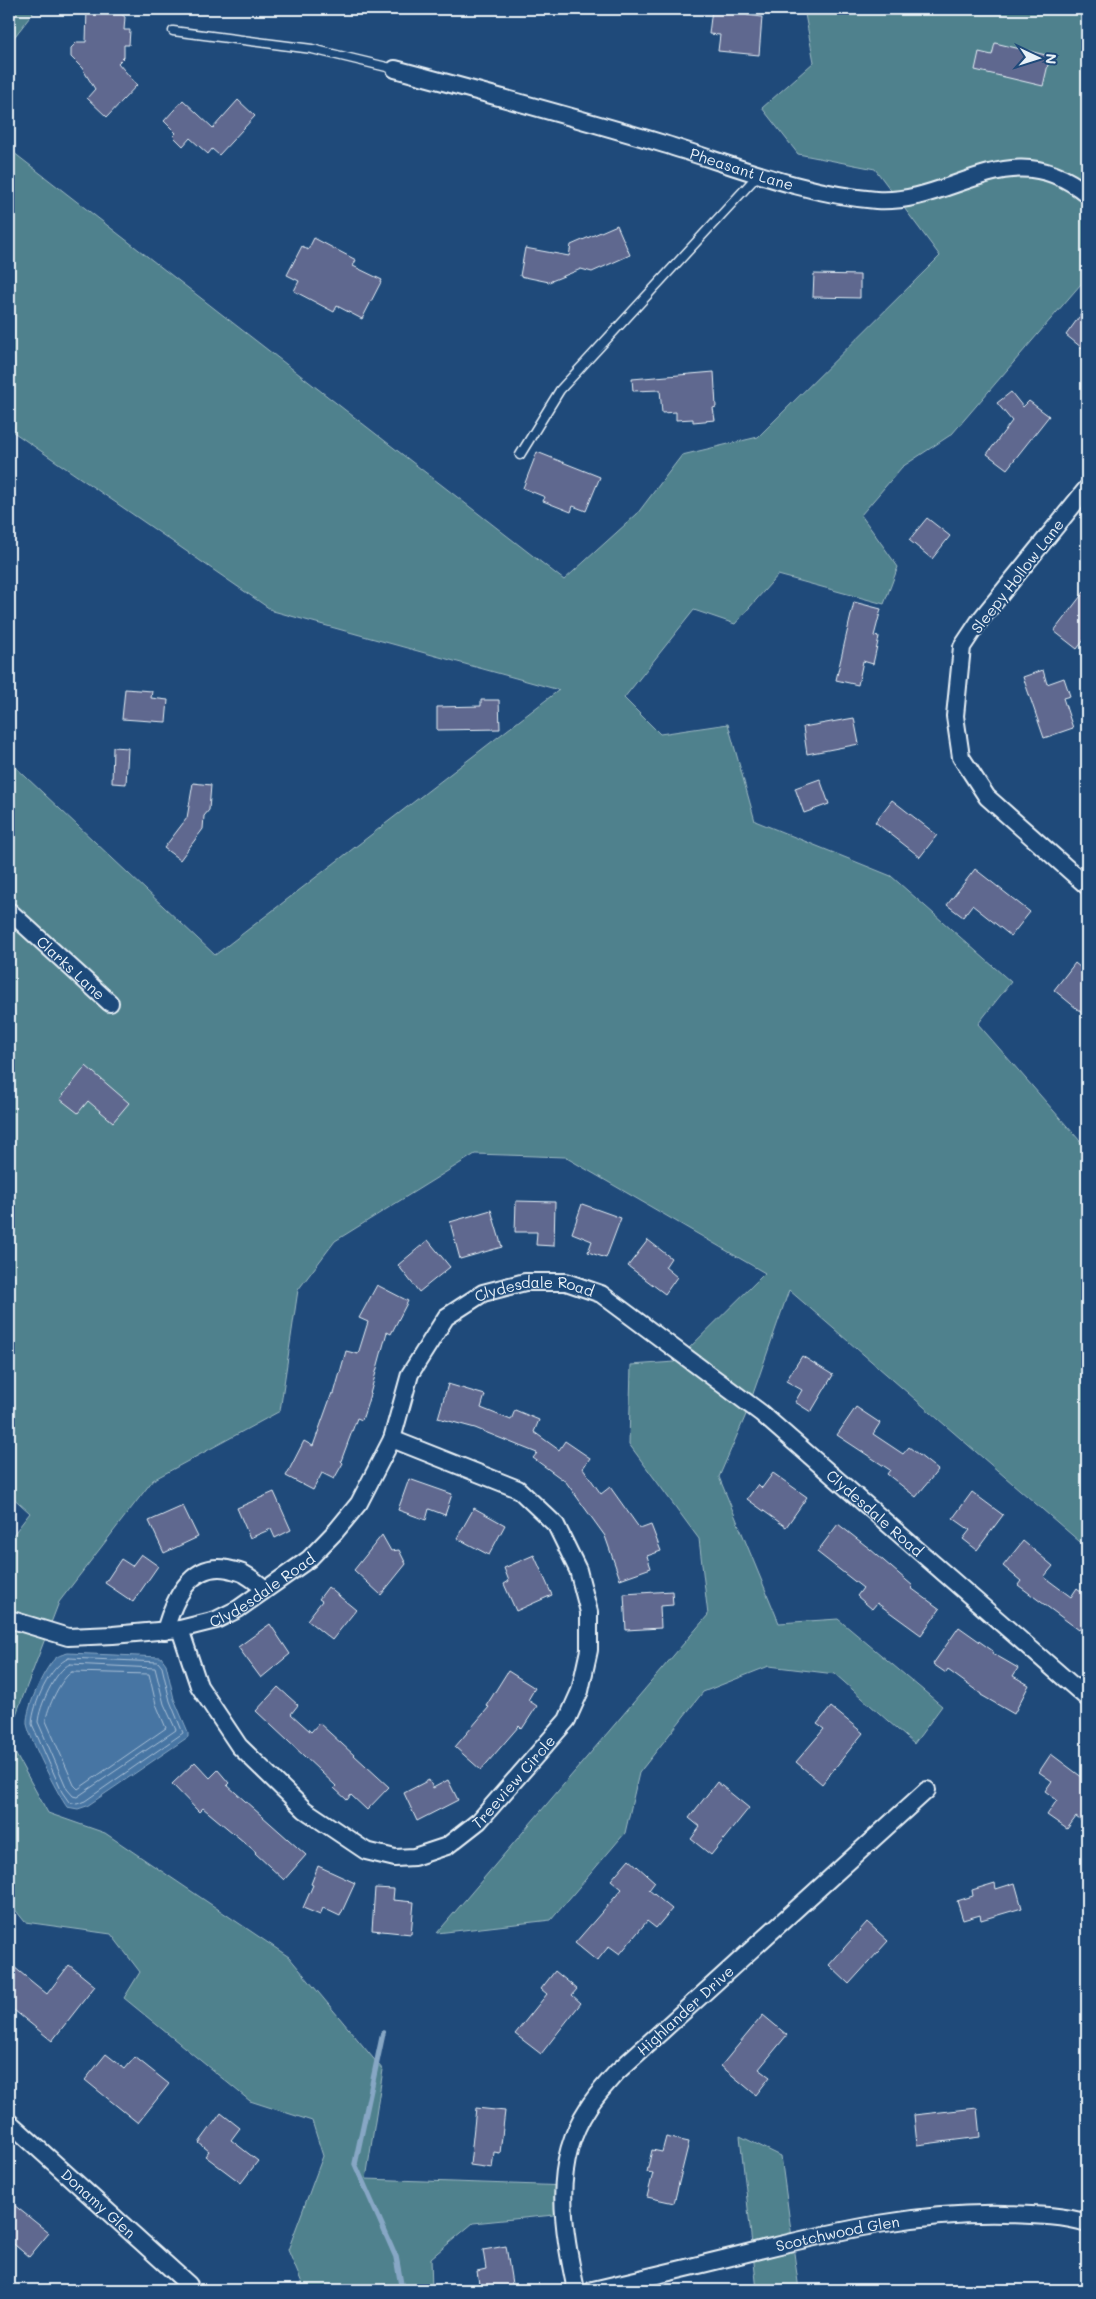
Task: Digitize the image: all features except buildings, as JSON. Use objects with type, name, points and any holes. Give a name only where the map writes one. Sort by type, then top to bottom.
[{"type":"street","name":"Pheasant Lane","points":[[395,69],[577,117],[815,191],[877,200],[910,198],[990,172],[1031,168],[1059,175],[1087,194]]},
{"type":"street","name":"Sleepy Hollow Lane","points":[[1087,488],[980,620],[962,647],[955,716],[961,757],[987,797],[1087,886]]},
{"type":"street","name":"Clarks Lane","points":[[9,911],[110,1003]]},
{"type":"street","name":"Clydesdale Road","points":[[9,1619],[68,1637],[172,1630],[216,1620],[238,1608],[309,1559],[359,1503],[392,1439],[410,1374],[446,1317],[483,1293],[525,1282],[566,1282],[601,1294],[761,1413],[1087,1698]]},
{"type":"street","name":"Treeview Circle","points":[[172,1630],[199,1686],[239,1746],[305,1810],[366,1851],[395,1858],[414,1858],[447,1846],[479,1821],[567,1720],[580,1691],[589,1650],[589,1612],[578,1570],[556,1525],[518,1489],[392,1439]]},
{"type":"street","points":[[172,1630],[171,1608],[183,1586],[201,1572],[221,1568],[245,1573],[265,1589]]},
{"type":"street","name":"Highlander Drive","points":[[576,2290],[565,2238],[561,2193],[569,2144],[588,2108],[617,2072],[927,1790]]},
{"type":"street","name":"Donamy Glen","points":[[9,2122],[189,2285]]},
{"type":"street","name":"Scotchwood Glen","points":[[594,2290],[840,2230],[925,2216],[1018,2214],[1087,2223]]},
{"type":"lane","points":[[173,30],[312,49],[395,69]]},
{"type":"lane","points":[[520,455],[560,390],[760,174]]},
{"type":"green space","points":[[9,9],[36,9],[9,44]]},
{"type":"green space","points":[[804,9],[1087,9],[1087,277],[952,434],[902,467],[861,515],[898,567],[884,604],[778,575],[735,624],[694,610],[624,698],[660,734],[728,724],[755,821],[891,876],[1011,982],[978,1024],[1087,1149],[1087,1548],[789,1290],[745,1417],[719,1477],[779,1623],[838,1619],[942,1706],[914,1744],[835,1674],[769,1666],[703,1692],[639,1773],[625,1833],[551,1920],[437,1933],[708,1615],[699,1539],[629,1444],[631,1365],[675,1362],[765,1273],[565,1157],[475,1154],[335,1241],[298,1290],[280,1411],[153,1480],[59,1602],[9,1733],[9,1540],[30,1513],[9,1494],[9,761],[215,955],[559,690],[273,611],[9,429],[9,149],[564,580],[637,514],[682,455],[758,437],[940,256],[875,169],[798,154],[762,108],[814,62]]},
{"type":"green space","points":[[9,1742],[48,1813],[105,1833],[289,1957],[383,2070],[366,2179],[569,2186],[574,2213],[473,2223],[431,2258],[432,2290],[305,2290],[288,2250],[323,2156],[312,2121],[250,2101],[124,1998],[140,1972],[111,1934],[25,1922],[9,1902]]},
{"type":"green space","points":[[740,2136],[781,2156],[799,2290],[757,2290]]},
{"type":"water","points":[[68,1653],[161,1657],[166,1664],[174,1699],[188,1732],[188,1737],[87,1806],[78,1809],[67,1807],[38,1752],[27,1723],[33,1698],[47,1669],[57,1657]]},
{"type":"waterway","points":[[383,2033],[355,2164],[396,2257],[402,2290]]}]
